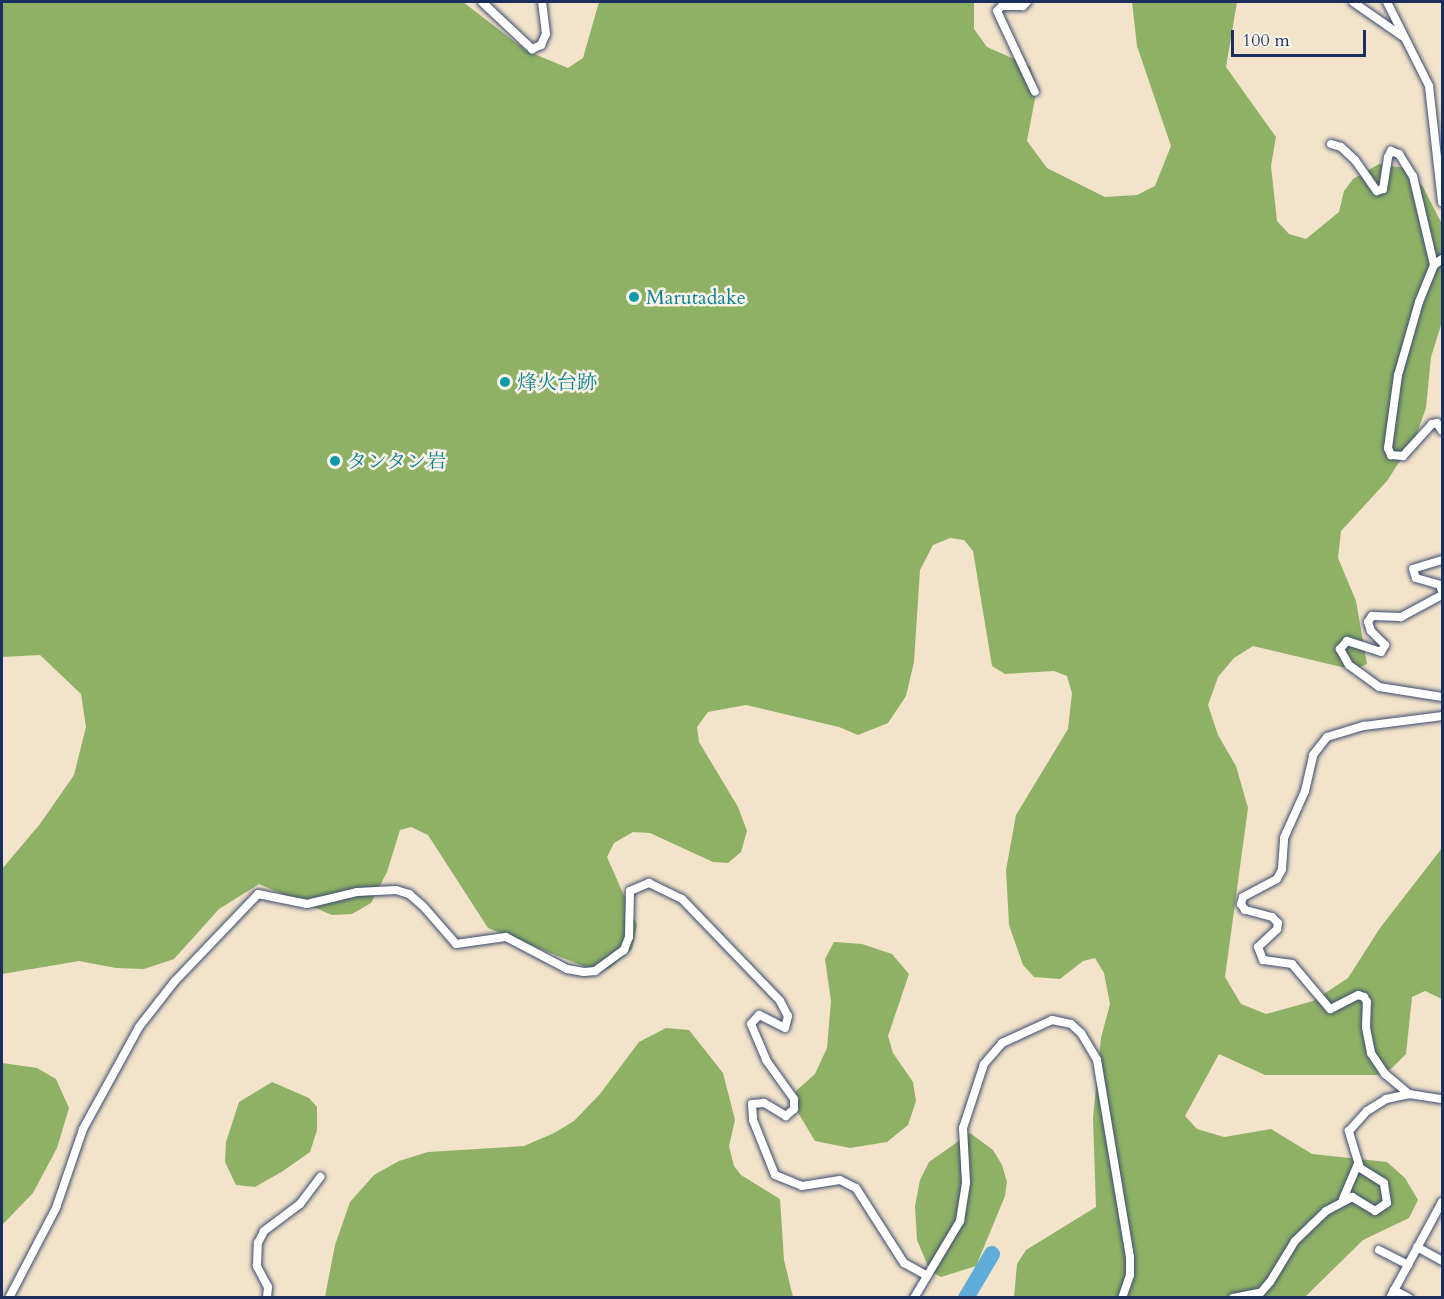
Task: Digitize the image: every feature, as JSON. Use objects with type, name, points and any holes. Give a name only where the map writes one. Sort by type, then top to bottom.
[{"type":"street","points":[[482,2],[532,49],[541,45],[546,34],[542,2]]},
{"type":"street","points":[[1027,2],[1023,6],[1002,6],[997,10],[1035,92]]},
{"type":"street","points":[[1353,2],[1404,36]]},
{"type":"street","points":[[1387,2],[1429,86],[1443,202]]},
{"type":"street","points":[[1331,144],[1341,147],[1355,160],[1377,191],[1383,189],[1391,151],[1399,154],[1409,165],[1434,265],[1398,375],[1388,448],[1391,455],[1403,456],[1432,424],[1437,423],[1443,431]]},
{"type":"street","points":[[1434,265],[1443,259]]},
{"type":"street","points":[[1443,560],[1413,569],[1416,578],[1440,585],[1443,593],[1401,617],[1372,616],[1368,622],[1371,631],[1385,645],[1381,652],[1347,641],[1340,649],[1349,665],[1379,687],[1443,697]]},
{"type":"street","points":[[1409,1094],[1385,1074],[1371,1053],[1366,1027],[1367,1002],[1364,997],[1358,995],[1330,1009],[1292,964],[1263,960],[1258,947],[1277,929],[1278,923],[1272,917],[1245,910],[1241,904],[1243,897],[1277,879],[1282,870],[1284,838],[1305,791],[1313,755],[1327,737],[1364,726],[1443,716]]},
{"type":"street","points":[[9,1298],[56,1208],[83,1129],[139,1027],[175,981],[258,894],[307,904],[357,892],[396,890],[410,894],[456,944],[506,937],[567,969],[584,972],[595,971],[624,950],[629,937],[630,891],[649,883],[682,899],[780,1002],[788,1016],[785,1028],[759,1015],[751,1024],[766,1060],[794,1098],[794,1109],[786,1116],[764,1103],[752,1104],[753,1120],[775,1175],[802,1186],[840,1180],[856,1188],[904,1263],[927,1276]]},
{"type":"street","points":[[914,1298],[960,1221],[966,1182],[963,1128],[984,1064],[1002,1043],[1052,1020],[1071,1024],[1081,1033],[1097,1060],[1130,1257],[1130,1275],[1122,1298]]},
{"type":"street","points":[[1343,1200],[1358,1164],[1359,1153],[1350,1131],[1367,1111],[1386,1099],[1409,1094],[1443,1099]]},
{"type":"street","points":[[1233,1298],[1257,1295],[1295,1241],[1343,1200],[1352,1197],[1375,1211],[1387,1203],[1384,1183],[1358,1164]]},
{"type":"street","points":[[267,1298],[268,1287],[257,1266],[258,1243],[264,1231],[300,1204],[320,1177]]},
{"type":"street","points":[[1390,1298],[1442,1204]]},
{"type":"street","points":[[1417,1247],[1443,1261]]},
{"type":"street","points":[[1379,1250],[1408,1265]]},
{"type":"street","points":[[1394,1290],[1409,1298]]},
{"type":"green space","points":[[2,2],[463,2],[527,51],[568,68],[583,58],[599,2],[974,2],[974,29],[987,47],[1030,66],[1037,88],[1027,141],[1047,168],[1105,197],[1137,195],[1155,186],[1171,146],[1137,46],[1132,2],[1237,2],[1226,67],[1276,137],[1271,166],[1277,221],[1289,234],[1306,239],[1339,212],[1344,191],[1353,179],[1379,164],[1405,168],[1423,187],[1442,224],[1442,322],[1431,357],[1426,408],[1416,436],[1387,481],[1341,531],[1338,558],[1356,601],[1367,664],[1354,670],[1253,646],[1234,658],[1218,677],[1208,705],[1218,735],[1236,766],[1248,808],[1225,977],[1241,1004],[1266,1014],[1313,1001],[1348,978],[1380,928],[1442,848],[1442,999],[1425,991],[1412,997],[1406,1054],[1392,1068],[1378,1075],[1265,1075],[1219,1054],[1185,1116],[1197,1129],[1224,1137],[1271,1129],[1312,1154],[1387,1162],[1405,1178],[1418,1200],[1409,1218],[1363,1240],[1305,1297],[1014,1297],[1017,1264],[1026,1250],[1096,1207],[1093,1118],[1101,1038],[1110,1004],[1104,973],[1095,958],[1083,961],[1060,979],[1034,977],[1023,965],[1009,925],[1006,870],[1016,815],[1068,729],[1072,693],[1067,676],[1054,671],[1005,674],[992,666],[973,551],[964,540],[950,538],[933,545],[920,570],[914,662],[906,696],[888,723],[858,735],[839,727],[746,705],[708,712],[697,727],[699,742],[738,807],[747,831],[741,852],[728,863],[713,862],[650,833],[633,832],[614,843],[607,857],[637,925],[632,949],[610,968],[598,972],[488,928],[428,835],[411,827],[400,830],[387,872],[371,903],[352,914],[332,915],[259,884],[219,909],[174,959],[144,969],[116,968],[79,961],[2,974],[2,869],[40,824],[74,775],[86,727],[81,694],[40,655],[2,657]]},
{"type":"green space","points":[[834,942],[862,944],[892,954],[909,974],[888,1036],[893,1053],[913,1082],[916,1101],[908,1125],[887,1142],[850,1148],[815,1141],[797,1111],[796,1091],[815,1074],[827,1048],[831,1001],[825,959]]},
{"type":"green space","points":[[666,1028],[689,1030],[723,1073],[735,1120],[729,1146],[734,1166],[741,1175],[780,1199],[784,1260],[793,1297],[325,1297],[335,1245],[350,1202],[374,1175],[399,1161],[428,1152],[524,1146],[554,1133],[574,1121],[600,1094],[639,1042]]},
{"type":"green space","points":[[2,1063],[37,1068],[56,1079],[69,1108],[57,1148],[33,1193],[2,1225]]},
{"type":"green space","points":[[272,1082],[309,1098],[317,1107],[317,1130],[310,1152],[255,1187],[236,1185],[225,1162],[226,1142],[239,1102]]},
{"type":"green space","points":[[970,1133],[993,1150],[1002,1165],[1007,1182],[1005,1196],[976,1266],[941,1277],[930,1271],[917,1240],[915,1206],[920,1180],[929,1162]]},
{"type":"waterway","points":[[966,1298],[992,1254]]},
{"type":"place","name":"Marutadake","points":[[634,297]]},
{"type":"place","name":"烽火台跡","points":[[505,382]]},
{"type":"place","name":"タンタン岩","points":[[335,461]]}]
